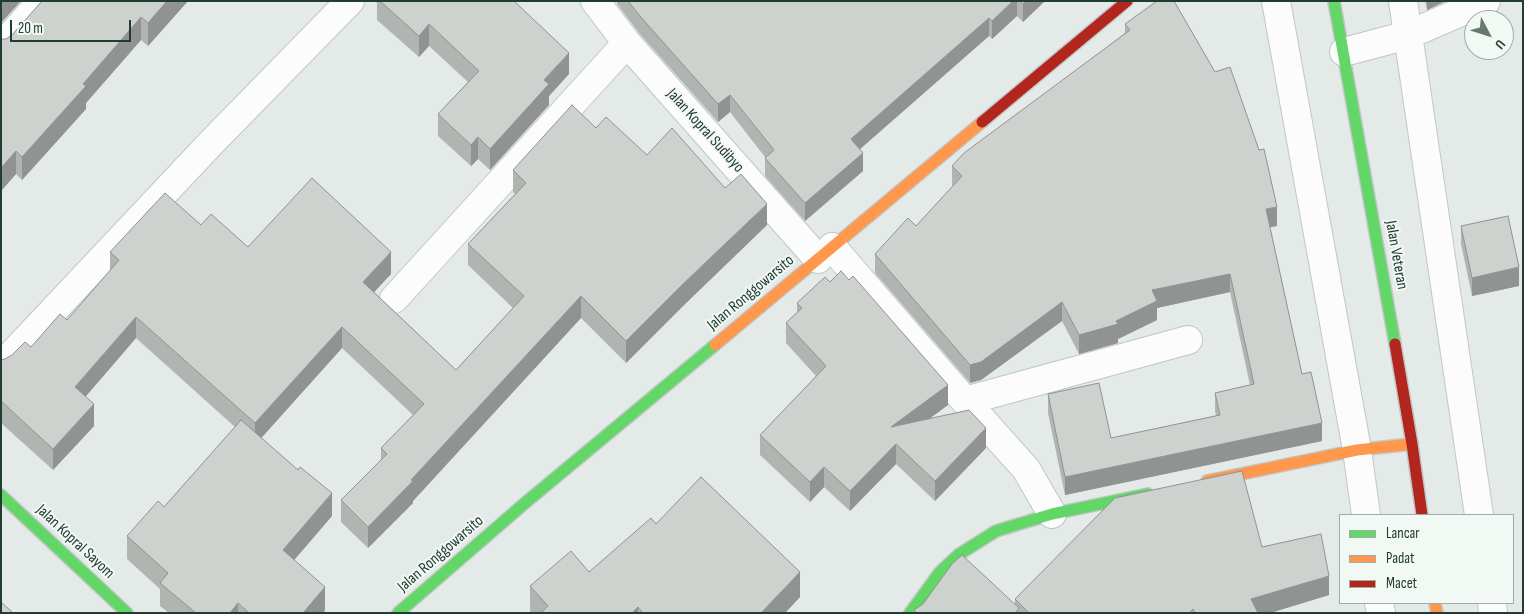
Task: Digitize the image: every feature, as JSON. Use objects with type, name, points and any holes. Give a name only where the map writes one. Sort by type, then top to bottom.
[{"type":"street","points":[[1,47],[42,1]]},
{"type":"street","points":[[1,366],[205,150],[350,1]]},
{"type":"street","name":"Jalan Kopral Sudibyo","points":[[595,1],[627,43],[1026,469],[1052,514]]},
{"type":"street","name":"Jalan Ronggowarsito","points":[[398,613],[525,503],[1127,1]]},
{"type":"street","points":[[1276,1],[1366,514]]},
{"type":"street","name":"Jalan Veteran","points":[[1334,1],[1412,444],[1422,514]]},
{"type":"street","points":[[1404,1],[1479,514]]},
{"type":"street","points":[[1344,52],[1408,35],[1486,1]]},
{"type":"street","points":[[394,299],[627,43]]},
{"type":"street","points":[[964,401],[1188,340]]},
{"type":"street","points":[[1195,484],[1356,450],[1412,444]]},
{"type":"street","points":[[910,613],[940,572],[958,555],[996,531],[1052,514],[1157,492]]},
{"type":"street","name":"Jalan Kopral Sayom","points":[[1,495],[127,613]]},
{"type":"building","points":[[42,1],[167,1],[148,23],[141,17],[83,84],[86,86],[22,157],[16,151],[1,168],[1,39],[6,39],[12,35]]},
{"type":"building","points":[[380,1],[514,1],[569,53],[544,80],[549,84],[490,149],[478,137],[471,145],[438,114],[479,71],[429,24],[419,36]]},
{"type":"building","points":[[628,1],[1013,1],[992,21],[989,18],[851,139],[863,153],[805,203],[765,158],[774,150],[730,95],[718,104]]},
{"type":"building","points":[[1157,1],[1174,1],[1215,72],[1230,67],[1259,150],[1264,149],[1277,207],[1266,209],[1302,374],[1311,372],[1322,423],[1065,477],[1048,394],[1099,383],[1111,438],[1220,415],[1215,393],[1254,384],[1230,274],[1152,290],[1157,301],[1116,321],[1118,324],[1079,335],[1062,302],[981,362],[970,365],[875,254],[908,218],[916,226],[962,176],[952,166],[964,153],[1130,30],[1125,24]]},
{"type":"building","points":[[572,105],[596,128],[606,117],[647,155],[672,128],[725,188],[741,174],[767,204],[626,341],[581,296],[411,480],[413,481],[368,527],[341,500],[387,454],[381,448],[424,404],[342,327],[255,423],[136,317],[75,387],[94,404],[53,449],[1,401],[1,360],[12,355],[25,342],[31,347],[60,314],[67,320],[119,260],[110,252],[165,193],[201,225],[211,214],[248,247],[312,178],[391,252],[363,282],[456,370],[524,296],[468,244],[526,183],[513,170]]},
{"type":"building","points":[[1508,216],[1519,267],[1472,278],[1461,226]]},
{"type":"building","points":[[841,271],[849,280],[853,276],[948,385],[891,427],[969,410],[986,428],[935,481],[896,444],[850,491],[824,467],[810,482],[760,435],[826,366],[786,323],[802,308],[797,303],[825,277],[830,282]]},
{"type":"building","points":[[241,420],[298,470],[300,467],[332,493],[283,550],[325,587],[303,613],[249,613],[238,603],[230,613],[196,613],[160,583],[168,573],[127,536],[158,501],[164,507]]},
{"type":"building","points":[[1242,471],[1262,547],[1321,534],[1329,576],[1251,599],[1258,613],[1195,613],[1193,609],[1189,613],[1029,613],[1015,599],[1115,498]]},
{"type":"building","points":[[701,477],[800,572],[761,613],[643,613],[638,607],[632,613],[541,613],[548,606],[530,586],[571,551],[589,572],[651,518],[656,524]]},
{"type":"building","points":[[962,555],[1019,608],[1015,613],[917,613],[914,610],[923,604],[952,564]]},
{"type":"building","points":[[1,602],[13,613],[1,613]]},
{"type":"traffic: fast","points":[[1334,1],[1395,344]]},
{"type":"traffic: fast","points":[[398,613],[525,503],[715,345]]},
{"type":"traffic: fast","points":[[910,613],[940,572],[958,555],[996,531],[1052,514],[1148,494]]},
{"type":"traffic: fast","points":[[1,495],[127,613]]},
{"type":"traffic: slow","points":[[715,345],[982,122]]},
{"type":"traffic: slow","points":[[1207,481],[1357,450],[1412,444]]},
{"type":"traffic: slow","points":[[1435,604],[1437,613]]},
{"type":"traffic: jam","points":[[982,122],[1127,1]]},
{"type":"traffic: jam","points":[[1395,344],[1422,514]]}]
